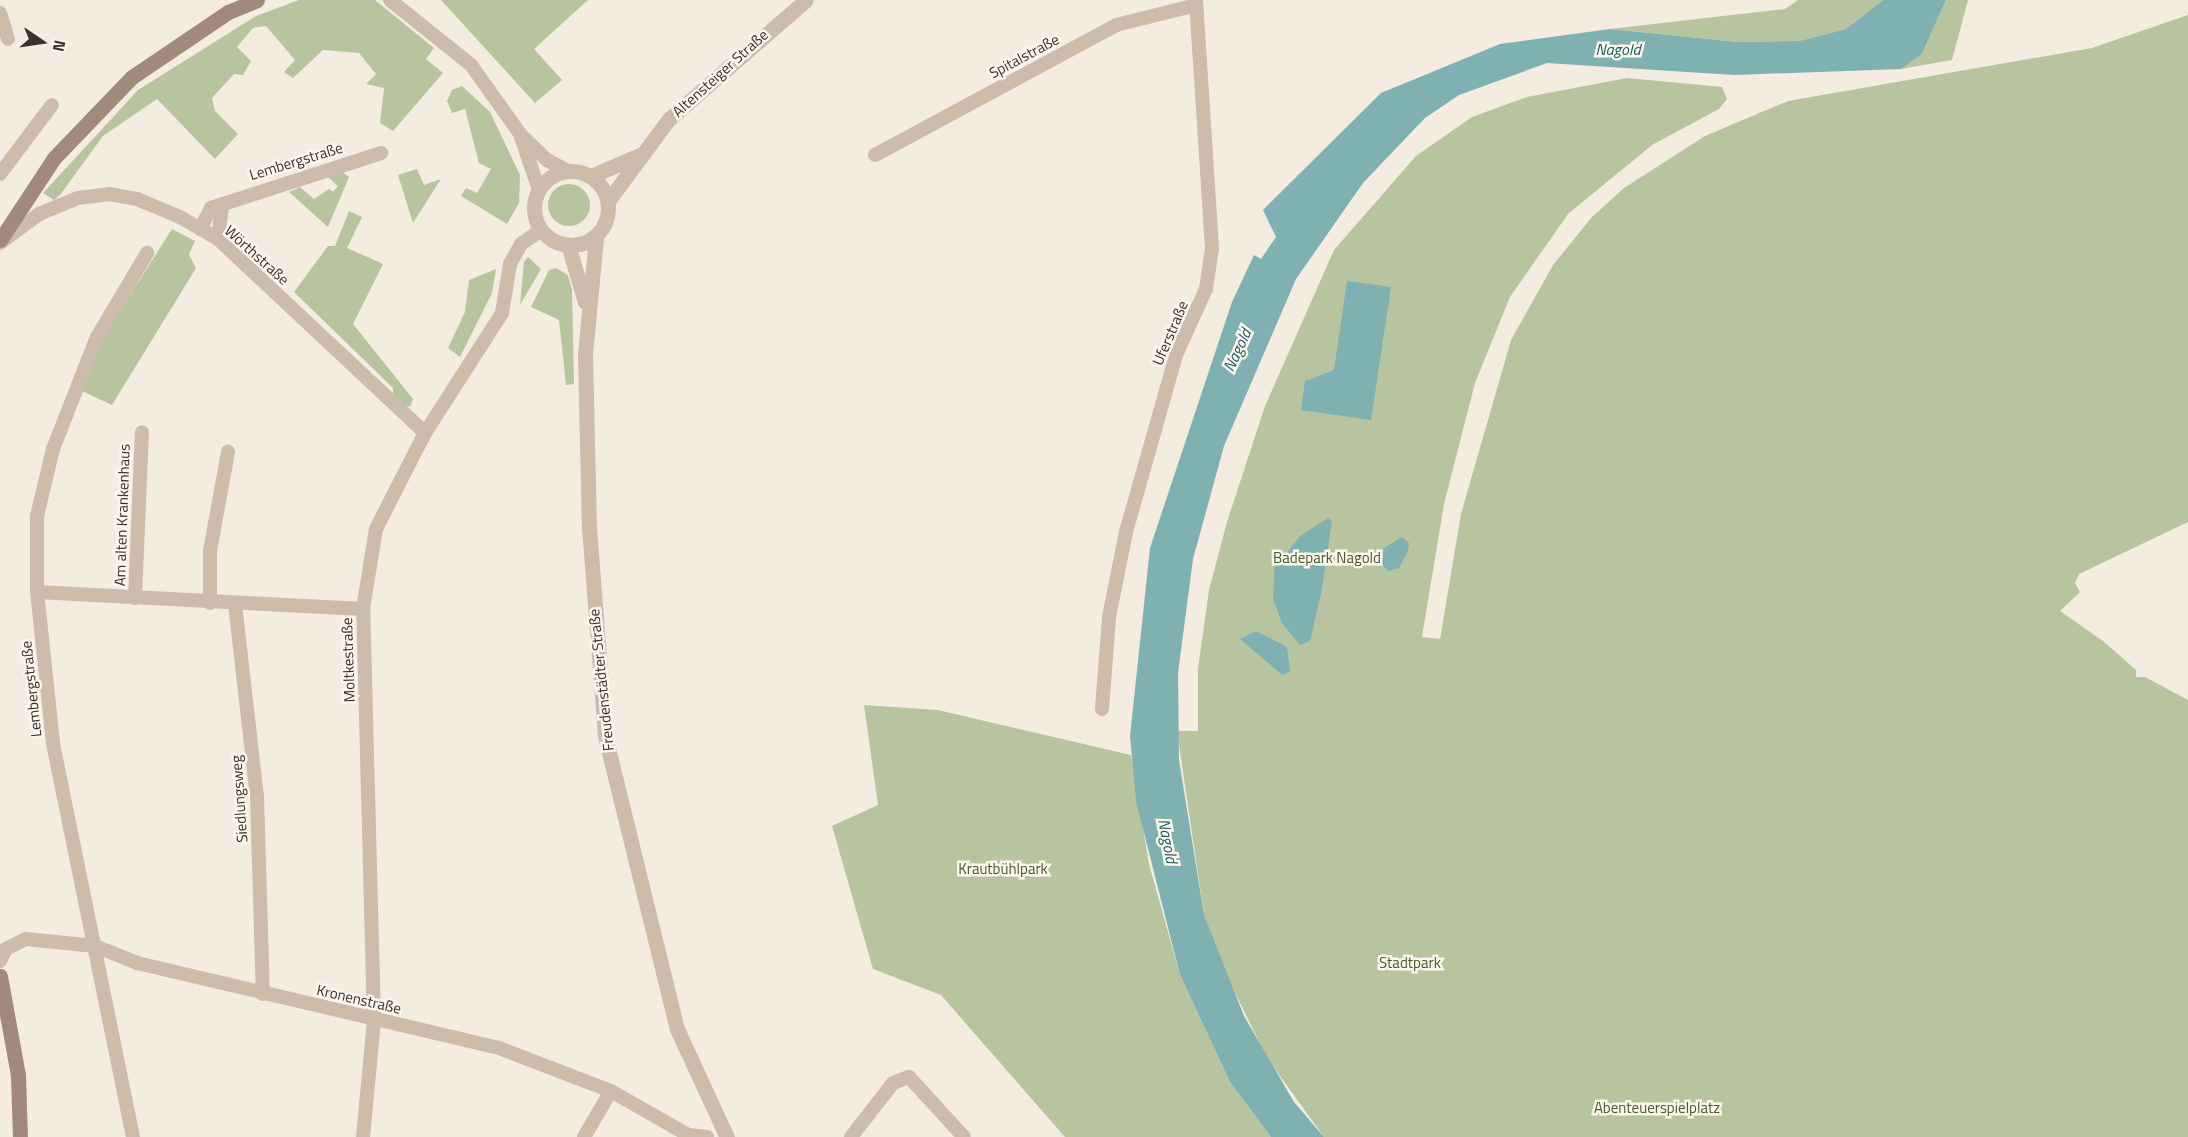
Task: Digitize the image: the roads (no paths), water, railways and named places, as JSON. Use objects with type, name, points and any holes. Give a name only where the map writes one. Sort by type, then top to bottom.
[{"type":"main road","points":[[0,242],[54,158],[132,77],[228,12],[257,0]]},
{"type":"main road","points":[[0,976],[18,1075],[20,1137]]},
{"type":"street","points":[[390,0],[471,65],[521,135],[547,160],[568,171],[591,176],[608,201],[606,221],[596,238],[568,245],[541,230],[534,210],[539,190],[521,135]]},
{"type":"street","name":"Altensteiger Straße","points":[[608,201],[669,119],[806,0]]},
{"type":"street","name":"Spitalstraße","points":[[874,155],[1116,25],[1196,2]]},
{"type":"street","name":"Uferstraße","points":[[1102,709],[1109,617],[1134,498],[1176,355],[1206,289],[1212,248],[1196,2]]},
{"type":"street","points":[[0,13],[8,39]]},
{"type":"street","points":[[0,174],[52,105]]},
{"type":"street","name":"Lembergstraße","points":[[200,229],[205,214],[222,204],[381,153]]},
{"type":"street","name":"Altensteiger Straße","points":[[591,176],[642,154]]},
{"type":"street","points":[[539,190],[568,171]]},
{"type":"street","name":"Wörthstraße","points":[[0,242],[39,214],[78,198],[110,194],[137,199],[218,239],[425,433]]},
{"type":"street","points":[[218,239],[222,204]]},
{"type":"street","name":"Moltkestraße","points":[[363,1137],[374,1021],[363,609],[376,529],[425,433],[501,313],[510,264],[521,244],[541,230]]},
{"type":"street","name":"Freudenstädter Straße","points":[[596,238],[587,311],[589,527],[605,736],[677,1029],[717,1136]]},
{"type":"street","name":"Freudenstädter Straße","points":[[568,245],[587,311]]},
{"type":"street","name":"Lembergstraße","points":[[133,1137],[53,742],[37,592],[38,516],[53,448],[97,337],[147,253]]},
{"type":"street","name":"Am alten Krankenhaus","points":[[135,598],[142,432]]},
{"type":"street","points":[[210,603],[210,551],[228,452]]},
{"type":"street","name":"Am alten Krankenhaus","points":[[37,592],[210,603],[363,609]]},
{"type":"street","name":"Siedlungsweg","points":[[235,603],[257,796],[263,994]]},
{"type":"street","name":"Kronenstraße","points":[[0,961],[6,949],[26,939],[95,946],[137,963],[374,1021],[499,1048],[611,1091],[688,1134],[717,1136]]},
{"type":"street","points":[[851,1137],[893,1083],[909,1077],[964,1137]]},
{"type":"street","points":[[584,1137],[611,1091]]},
{"type":"water","name":"Nagold","points":[[1883,0],[1946,0],[1922,54],[1901,69],[1734,75],[1547,63],[1459,95],[1425,118],[1363,183],[1296,279],[1224,446],[1193,559],[1178,673],[1179,760],[1204,915],[1244,1016],[1294,1102],[1324,1137],[1271,1137],[1230,1082],[1180,975],[1136,801],[1130,736],[1150,548],[1232,302],[1254,255],[1261,259],[1276,237],[1263,210],[1381,93],[1500,44],[1610,29],[1738,42],[1799,41],[1846,29]]},
{"type":"water","points":[[1347,281],[1391,287],[1371,420],[1301,410],[1305,381],[1334,370]]},
{"type":"water","points":[[1328,518],[1332,521],[1321,594],[1310,641],[1300,645],[1282,623],[1273,599],[1275,557],[1283,558],[1300,536]]},
{"type":"water","points":[[1402,537],[1409,543],[1408,551],[1399,568],[1388,571],[1382,564],[1384,548]]},
{"type":"water","points":[[1256,631],[1287,647],[1290,672],[1282,675],[1240,639]]},
{"type":"park label","name":"Badepark Nagold","points":[[1327,558]]},
{"type":"park label","name":"Krautbühlpark","points":[[1003,869]]},
{"type":"park label","name":"Stadtpark","points":[[1410,963]]},
{"type":"park label","name":"Abenteuerspielplatz","points":[[1657,1108]]}]
